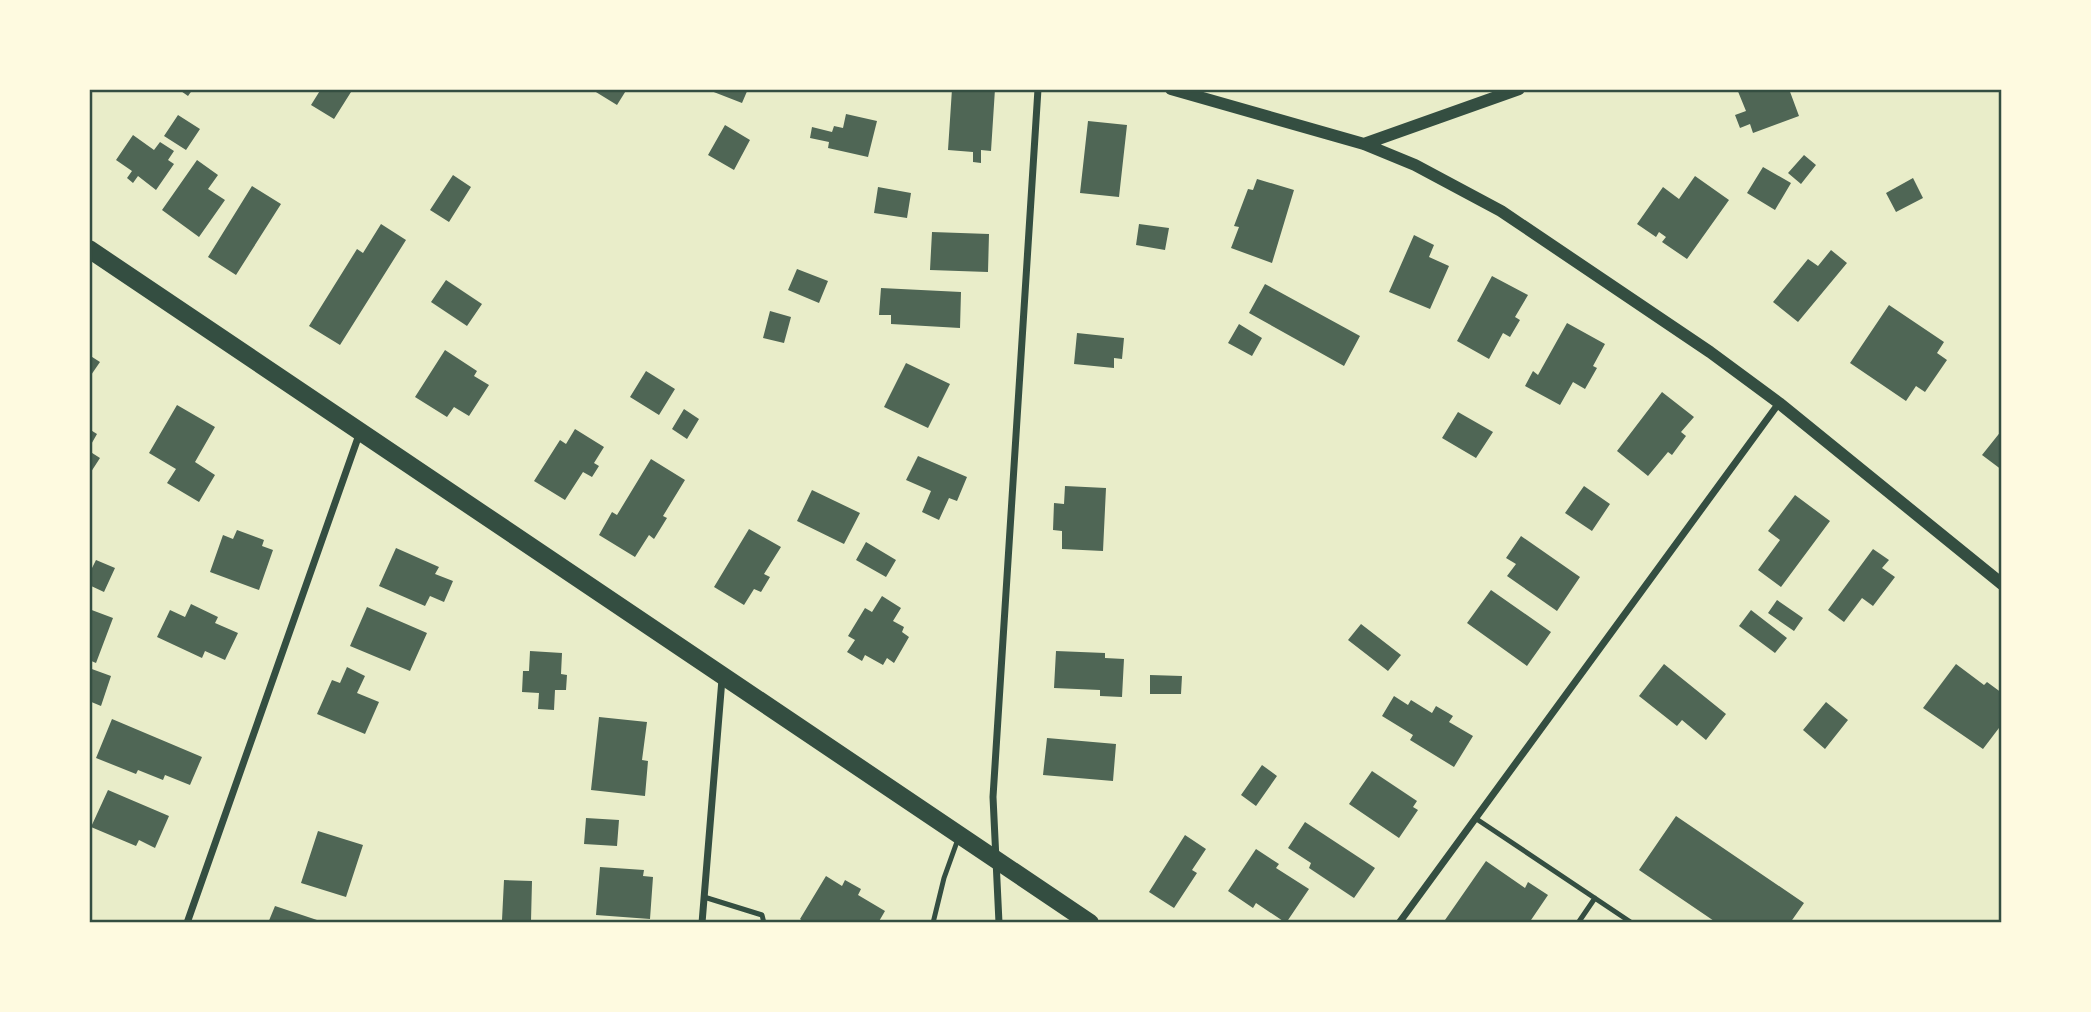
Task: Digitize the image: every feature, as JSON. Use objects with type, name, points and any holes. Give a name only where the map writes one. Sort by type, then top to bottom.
[{"type":"main road","points":[[89,249],[1090,923]]},
{"type":"street","points":[[999,923],[993,797],[1038,89]]},
{"type":"street","points":[[1171,89],[1364,144],[1415,165],[1501,211],[1710,352],[1779,403],[2002,584]]},
{"type":"street","points":[[1364,144],[1520,89]]},
{"type":"street","points":[[1399,923],[1779,403]]},
{"type":"street","points":[[187,923],[360,431]]},
{"type":"street","points":[[702,923],[723,676]]},
{"type":"lane","points":[[1475,818],[1632,923]]},
{"type":"lane","points":[[933,923],[944,878],[960,835]]},
{"type":"lane","points":[[704,897],[762,915],[764,923]]},
{"type":"lane","points":[[1578,923],[1595,898]]},
{"type":"building","points":[[178,89],[193,89],[188,96]]},
{"type":"building","points":[[321,89],[347,89],[351,92],[334,119],[311,105]]},
{"type":"building","points":[[591,89],[627,89],[617,105]]},
{"type":"building","points":[[706,89],[748,89],[742,103]]},
{"type":"building","points":[[952,89],[995,89],[991,151],[981,150],[981,163],[973,162],[973,152],[948,150]]},
{"type":"building","points":[[1737,89],[1789,89],[1799,116],[1753,133],[1750,124],[1740,128],[1735,115],[1746,111]]},
{"type":"building","points":[[846,114],[877,121],[868,157],[828,148],[829,142],[810,138],[812,127],[832,132],[834,126],[843,128]]},
{"type":"building","points":[[178,115],[200,129],[186,150],[164,136]]},
{"type":"building","points":[[1088,121],[1127,125],[1119,197],[1080,193]]},
{"type":"building","points":[[725,125],[750,140],[734,170],[708,155]]},
{"type":"building","points":[[133,135],[154,150],[160,142],[174,151],[168,160],[174,164],[156,190],[138,176],[133,183],[127,178],[132,171],[116,160]]},
{"type":"building","points":[[1804,155],[1816,165],[1801,184],[1788,173]]},
{"type":"building","points":[[197,160],[218,175],[208,189],[225,200],[199,237],[162,210]]},
{"type":"building","points":[[1763,167],[1791,183],[1775,210],[1747,193]]},
{"type":"building","points":[[453,175],[471,187],[449,222],[430,210]]},
{"type":"building","points":[[1695,176],[1729,200],[1687,259],[1662,242],[1666,237],[1659,232],[1656,237],[1637,224],[1663,187],[1679,199]]},
{"type":"building","points":[[1913,178],[1923,198],[1896,212],[1886,193]]},
{"type":"building","points":[[1257,179],[1294,190],[1272,263],[1231,248],[1239,227],[1234,226],[1248,189],[1253,190]]},
{"type":"building","points":[[252,186],[281,204],[236,275],[208,257]]},
{"type":"building","points":[[878,187],[911,193],[907,218],[874,213]]},
{"type":"building","points":[[381,224],[406,240],[340,345],[309,326],[357,249],[363,253]]},
{"type":"building","points":[[1139,224],[1169,228],[1165,250],[1136,245]]},
{"type":"building","points":[[932,232],[989,234],[988,272],[930,270]]},
{"type":"building","points":[[1414,235],[1434,245],[1429,257],[1449,266],[1430,309],[1389,292]]},
{"type":"building","points":[[1831,250],[1847,263],[1798,322],[1773,302],[1808,259],[1818,266]]},
{"type":"building","points":[[797,269],[828,281],[819,303],[788,290]]},
{"type":"building","points":[[1492,276],[1528,295],[1515,317],[1520,320],[1510,337],[1503,333],[1489,359],[1457,341]]},
{"type":"building","points":[[446,280],[482,304],[467,326],[431,302]]},
{"type":"building","points":[[1265,284],[1360,336],[1344,366],[1249,313]]},
{"type":"building","points":[[881,288],[961,292],[960,328],[891,324],[891,315],[879,315]]},
{"type":"building","points":[[1889,305],[1944,342],[1937,353],[1947,360],[1925,392],[1916,386],[1906,401],[1850,363]]},
{"type":"building","points":[[770,311],[791,317],[784,343],[763,338]]},
{"type":"building","points":[[1567,323],[1605,344],[1593,366],[1597,368],[1585,389],[1573,382],[1560,405],[1525,386],[1533,371],[1538,375]]},
{"type":"building","points":[[1239,324],[1262,338],[1252,356],[1228,343]]},
{"type":"building","points":[[1077,333],[1124,338],[1122,359],[1114,358],[1114,368],[1074,364]]},
{"type":"building","points":[[445,350],[477,371],[474,376],[489,385],[469,416],[454,407],[447,417],[415,397]]},
{"type":"building","points":[[89,355],[100,362],[89,378]]},
{"type":"building","points":[[906,363],[950,384],[928,428],[884,407]]},
{"type":"building","points":[[646,371],[675,389],[659,415],[630,397]]},
{"type":"building","points":[[1662,392],[1694,417],[1681,432],[1686,436],[1672,455],[1668,452],[1648,476],[1617,451]]},
{"type":"building","points":[[177,405],[215,427],[195,462],[215,475],[199,502],[167,483],[176,469],[149,453]]},
{"type":"building","points":[[684,409],[699,419],[687,439],[672,429]]},
{"type":"building","points":[[1458,412],[1493,432],[1476,458],[1442,438]]},
{"type":"building","points":[[89,429],[97,434],[89,448]]},
{"type":"building","points":[[575,429],[604,447],[594,463],[599,466],[592,477],[583,472],[565,500],[534,481],[560,440],[566,444]]},
{"type":"building","points":[[2002,430],[2002,470],[1982,455]]},
{"type":"building","points":[[89,451],[100,458],[89,475]]},
{"type":"building","points":[[918,456],[967,477],[957,501],[949,498],[939,520],[922,512],[931,491],[906,480]]},
{"type":"building","points":[[651,459],[685,480],[663,516],[667,518],[654,539],[649,535],[635,557],[599,535],[612,512],[617,515]]},
{"type":"building","points":[[1065,486],[1106,488],[1103,551],[1062,549],[1062,531],[1053,530],[1054,503],[1064,504]]},
{"type":"building","points":[[1584,486],[1610,504],[1592,531],[1565,513]]},
{"type":"building","points":[[812,490],[860,513],[844,544],[797,521]]},
{"type":"building","points":[[1795,495],[1830,521],[1781,587],[1758,570],[1780,540],[1768,531]]},
{"type":"building","points":[[749,529],[781,547],[764,574],[770,577],[761,592],[754,589],[744,605],[714,587]]},
{"type":"building","points":[[237,530],[264,540],[262,546],[273,550],[259,590],[210,572],[223,535],[233,539]]},
{"type":"building","points":[[1521,536],[1580,577],[1557,611],[1507,576],[1516,564],[1506,558]]},
{"type":"building","points":[[866,542],[896,560],[886,577],[856,560]]},
{"type":"building","points":[[396,548],[439,567],[435,574],[453,581],[444,602],[430,596],[425,606],[379,586]]},
{"type":"building","points":[[1873,549],[1889,560],[1882,568],[1895,577],[1873,606],[1862,598],[1844,622],[1828,610]]},
{"type":"building","points":[[96,560],[115,568],[104,592],[89,585],[89,574]]},
{"type":"building","points":[[1491,590],[1551,632],[1527,666],[1467,623]]},
{"type":"building","points":[[882,596],[901,608],[893,621],[904,627],[902,632],[909,637],[894,663],[887,658],[883,665],[865,655],[862,661],[847,652],[855,640],[848,636],[865,608],[872,612]]},
{"type":"building","points":[[1777,600],[1803,618],[1794,631],[1768,613]]},
{"type":"building","points":[[191,604],[218,617],[215,623],[238,633],[225,660],[205,651],[202,658],[157,637],[170,610],[185,617]]},
{"type":"building","points":[[367,607],[427,633],[410,671],[350,646]]},
{"type":"building","points":[[89,609],[113,618],[96,663],[89,660]]},
{"type":"building","points":[[1751,610],[1787,638],[1775,653],[1739,626]]},
{"type":"building","points":[[1361,624],[1401,655],[1388,671],[1348,640]]},
{"type":"building","points":[[530,651],[562,653],[561,674],[567,675],[566,690],[555,690],[554,710],[538,709],[539,693],[522,692],[523,671],[529,671]]},
{"type":"building","points":[[1056,651],[1105,653],[1105,658],[1124,659],[1122,697],[1100,696],[1100,690],[1054,688]]},
{"type":"building","points":[[1664,664],[1726,714],[1706,740],[1682,720],[1677,726],[1639,696]]},
{"type":"building","points":[[1956,664],[1984,685],[1987,682],[2002,693],[2002,724],[1983,749],[1923,708]]},
{"type":"building","points":[[347,667],[365,676],[357,693],[379,702],[365,734],[317,714],[332,680],[340,683]]},
{"type":"building","points":[[89,668],[111,676],[101,706],[89,701]]},
{"type":"building","points":[[1150,675],[1182,676],[1181,694],[1150,694]]},
{"type":"building","points":[[1394,696],[1408,705],[1411,700],[1432,713],[1436,706],[1453,716],[1449,722],[1473,736],[1454,767],[1410,740],[1413,735],[1382,716]]},
{"type":"building","points":[[1826,702],[1848,720],[1825,749],[1803,730]]},
{"type":"building","points":[[599,717],[647,722],[642,760],[648,761],[645,796],[591,790]]},
{"type":"building","points":[[112,719],[202,757],[190,785],[165,775],[163,780],[138,770],[136,774],[96,758]]},
{"type":"building","points":[[1047,738],[1116,744],[1113,781],[1043,775]]},
{"type":"building","points":[[1262,765],[1277,776],[1256,806],[1241,795]]},
{"type":"building","points":[[1372,771],[1417,801],[1413,807],[1418,810],[1399,838],[1349,804]]},
{"type":"building","points":[[108,790],[169,816],[155,848],[139,840],[136,846],[91,827]]},
{"type":"building","points":[[1676,816],[1804,903],[1790,923],[1717,923],[1639,870]]},
{"type":"building","points":[[586,818],[619,820],[617,846],[584,844]]},
{"type":"building","points":[[1305,822],[1375,868],[1354,898],[1309,868],[1311,863],[1288,848]]},
{"type":"building","points":[[318,831],[363,845],[346,897],[301,883]]},
{"type":"building","points":[[1185,835],[1206,849],[1192,870],[1197,873],[1174,908],[1149,892]]},
{"type":"building","points":[[1256,849],[1279,864],[1276,868],[1309,889],[1286,923],[1256,903],[1253,908],[1228,891]]},
{"type":"building","points":[[1486,861],[1525,888],[1528,882],[1548,895],[1529,923],[1450,923],[1445,920]]},
{"type":"building","points":[[600,867],[644,870],[643,876],[653,877],[650,919],[596,915]]},
{"type":"building","points":[[826,876],[842,886],[845,880],[861,889],[858,895],[885,911],[878,923],[805,923],[800,919]]},
{"type":"building","points":[[504,880],[532,881],[531,921],[502,920]]},
{"type":"building","points":[[275,906],[323,922],[323,923],[268,923]]}]
